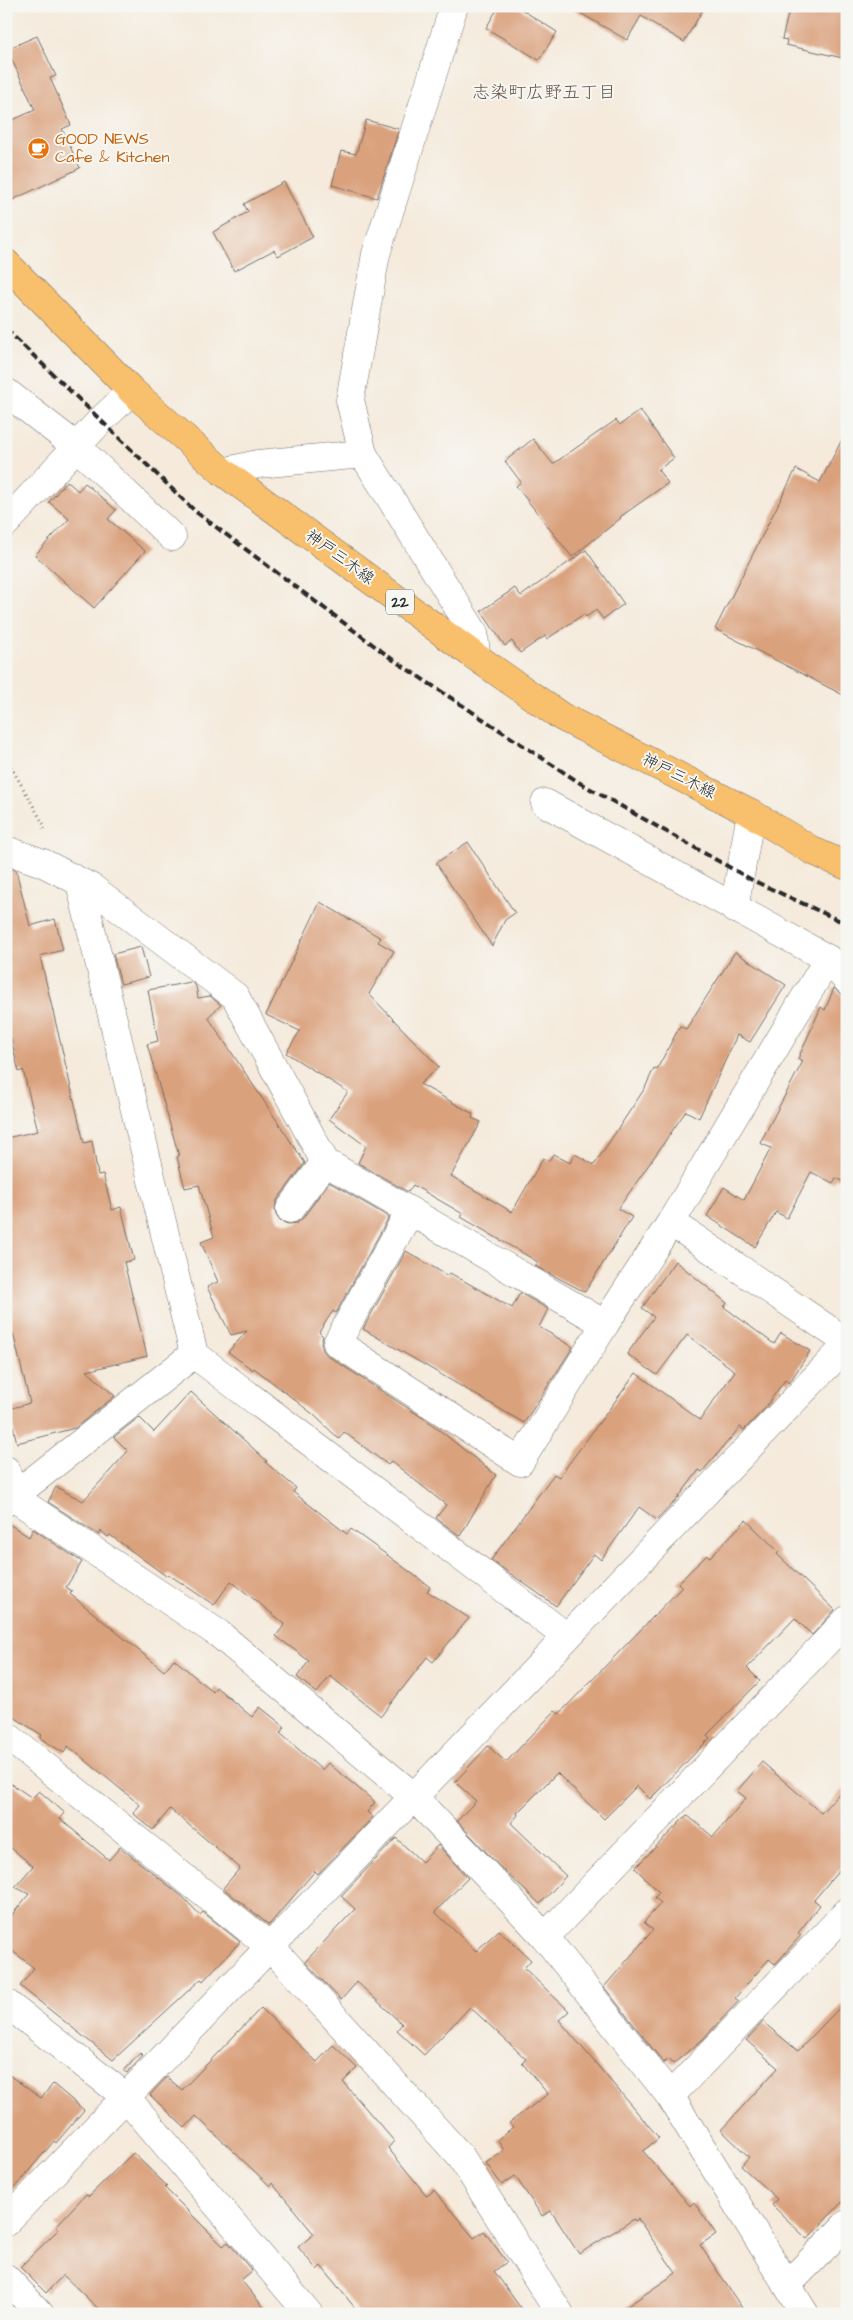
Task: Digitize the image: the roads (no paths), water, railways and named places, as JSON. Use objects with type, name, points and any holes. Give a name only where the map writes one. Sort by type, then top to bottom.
[{"type":"main road","name":"神戸三木線","points":[[6,264],[132,391],[223,472],[476,657],[562,717],[751,813],[813,851],[847,866]]},
{"type":"street","points":[[454,6],[376,254],[350,400],[363,454],[474,633],[476,657]]},
{"type":"street","points":[[6,523],[100,421],[132,391]]},
{"type":"street","points":[[6,392],[77,448],[172,536]]},
{"type":"street","points":[[223,472],[258,464],[363,454]]},
{"type":"street","points":[[545,803],[734,909],[828,959],[847,980]]},
{"type":"street","points":[[734,909],[751,813]]},
{"type":"street","points":[[6,850],[43,863],[92,888],[235,996],[325,1162],[605,1324]]},
{"type":"street","points":[[80,883],[194,1354],[568,1637]]},
{"type":"street","points":[[410,1211],[337,1343],[520,1462],[605,1324],[671,1222],[828,959]]},
{"type":"street","points":[[290,1209],[325,1162]]},
{"type":"street","points":[[6,2222],[847,1344],[671,1222]]},
{"type":"street","points":[[10,1500],[194,1354]]},
{"type":"street","points":[[6,1470],[10,1500],[219,1634],[414,1797],[545,1937],[670,2096],[805,2314]]},
{"type":"street","points":[[545,1937],[847,1620]]},
{"type":"street","points":[[6,1735],[271,1946],[461,2157],[560,2314]]},
{"type":"street","points":[[670,2096],[847,1912]]},
{"type":"street","points":[[6,2002],[126,2097],[310,2314]]},
{"type":"street","points":[[788,2284],[847,2224]]},
{"type":"street","points":[[6,2278],[40,2314]]},
{"type":"railway","points":[[6,329],[196,512],[392,659],[580,783],[752,880],[847,924]]},
{"type":"place","name":"GOOD NEWS Cafe & Kitchen","points":[[39,148]]},
{"type":"district","name":"志染町広野五丁目","points":[[544,92]]}]
